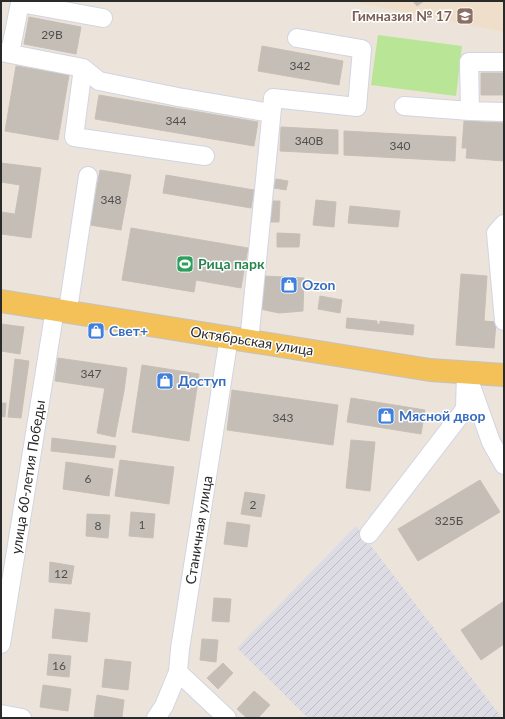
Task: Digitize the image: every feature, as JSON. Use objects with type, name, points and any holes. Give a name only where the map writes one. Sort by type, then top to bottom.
[{"type":"main road","name":"Октябрьская улица","points":[[1,293],[228,337],[430,370],[504,375]]},
{"type":"main road","name":"Октябрьская улица","points":[[1,301],[62,306],[488,366],[504,365]]},
{"type":"street","points":[[103,18],[20,2],[6,52],[84,68],[99,81],[178,97],[271,113]]},
{"type":"street","points":[[250,332],[273,98],[357,107],[362,49],[297,38]]},
{"type":"street","points":[[470,111],[469,62],[504,62]]},
{"type":"street","points":[[84,68],[74,137],[205,156]]},
{"type":"street","points":[[404,106],[504,112]]},
{"type":"street","name":"улица 60-летия Победы","points":[[1,644],[62,306],[88,176]]},
{"type":"street","points":[[504,224],[496,233],[504,321]]},
{"type":"street","name":"Станичная улица","points":[[156,718],[164,706],[178,672],[180,649],[228,337]]},
{"type":"street","points":[[466,372],[491,442],[504,465]]},
{"type":"street","points":[[369,534],[465,409],[466,372]]},
{"type":"street","points":[[178,672],[227,718]]},
{"type":"street","points":[[1,714],[22,718]]},
{"type":"shaded area","name":"Гимназия № 17","points":[[348,1],[504,1],[504,32]]},
{"type":"shaded area","points":[[356,526],[502,718],[308,718],[237,648]]},
{"type":"green space","points":[[378,35],[462,46],[456,96],[371,85]]},
{"type":"building","points":[[413,1],[424,1],[417,6]]},
{"type":"building","points":[[29,17],[81,27],[76,54],[24,44]]},
{"type":"building","points":[[262,46],[343,61],[339,85],[258,71]]},
{"type":"building","points":[[16,66],[69,75],[58,140],[5,131]]},
{"type":"building","points":[[481,73],[504,73],[504,95],[481,95]]},
{"type":"building","points":[[99,95],[258,122],[254,146],[95,119]]},
{"type":"building","points":[[464,121],[504,123],[504,161],[466,158],[467,148],[462,148]]},
{"type":"building","points":[[281,127],[338,130],[338,154],[280,151]]},
{"type":"building","points":[[344,131],[456,137],[455,161],[344,155]]},
{"type":"building","points":[[1,163],[41,168],[31,238],[1,234],[1,212],[15,214],[20,185],[1,182]]},
{"type":"building","points":[[100,170],[131,175],[121,230],[90,225]]},
{"type":"building","points":[[166,175],[254,190],[251,208],[163,193]]},
{"type":"building","points":[[276,179],[288,181],[286,190],[274,188]]},
{"type":"building","points":[[316,200],[336,202],[334,227],[313,225]]},
{"type":"building","points":[[270,201],[280,201],[279,222],[268,222]]},
{"type":"building","points":[[350,206],[400,211],[398,227],[348,223]]},
{"type":"building","name":"Рица парк","points":[[131,228],[248,248],[241,288],[196,280],[194,292],[122,280]]},
{"type":"building","points":[[277,233],[300,234],[299,247],[277,247]]},
{"type":"building","points":[[461,274],[487,276],[484,321],[496,322],[494,348],[456,345]]},
{"type":"building","points":[[264,276],[304,278],[303,311],[279,313],[260,309]]},
{"type":"building","points":[[320,296],[342,300],[340,313],[318,309]]},
{"type":"building","points":[[347,318],[377,321],[377,324],[380,324],[380,321],[414,325],[413,335],[346,328]]},
{"type":"building","points":[[1,324],[24,327],[20,354],[1,351]]},
{"type":"building","points":[[58,358],[127,368],[124,391],[55,381]]},
{"type":"building","points":[[15,359],[29,361],[21,418],[8,417]]},
{"type":"building","points":[[142,365],[199,374],[189,441],[132,432]]},
{"type":"building","points":[[105,387],[124,391],[115,437],[97,433]]},
{"type":"building","points":[[232,390],[338,405],[333,445],[227,430]]},
{"type":"building","name":"Мясной двор","points":[[351,398],[425,410],[421,434],[347,422]]},
{"type":"building","points":[[1,403],[6,403],[5,417],[1,416]]},
{"type":"building","points":[[52,438],[116,446],[114,458],[51,451]]},
{"type":"building","points":[[351,440],[375,442],[370,491],[346,488]]},
{"type":"building","points":[[120,460],[174,467],[169,504],[115,496]]},
{"type":"building","points":[[66,462],[113,469],[109,496],[63,489]]},
{"type":"building","points":[[480,480],[500,512],[418,561],[398,529]]},
{"type":"building","points":[[245,492],[265,495],[261,517],[241,514]]},
{"type":"building","points":[[131,512],[155,514],[153,538],[129,536]]},
{"type":"building","points":[[87,514],[110,515],[108,538],[86,536]]},
{"type":"building","points":[[227,522],[250,525],[247,547],[224,544]]},
{"type":"building","points":[[50,562],[74,566],[71,584],[49,582]]},
{"type":"building","points":[[214,598],[231,599],[229,622],[212,621]]},
{"type":"building","points":[[504,601],[504,644],[481,660],[461,630]]},
{"type":"building","points":[[55,609],[90,613],[87,642],[52,638]]},
{"type":"building","points":[[202,639],[218,640],[216,662],[200,660]]},
{"type":"building","points":[[49,654],[71,656],[69,677],[47,675]]},
{"type":"building","points":[[105,659],[131,662],[128,690],[102,687]]},
{"type":"building","points":[[223,663],[233,673],[218,689],[207,678]]},
{"type":"building","points":[[43,685],[71,689],[68,711],[40,707]]},
{"type":"building","points":[[254,691],[270,705],[258,718],[247,718],[237,709]]},
{"type":"building","points":[[97,695],[124,700],[122,718],[94,718]]},
{"type":"place","name":"Гимназия № 17","points":[[465,16]]},
{"type":"place","name":"Рица парк","points":[[185,264]]},
{"type":"place","name":"Ozon","points":[[289,285]]},
{"type":"place","name":"Свет+","points":[[96,331]]},
{"type":"place","name":"Доступ","points":[[165,381]]},
{"type":"place","name":"Мясной двор","points":[[386,416]]}]
